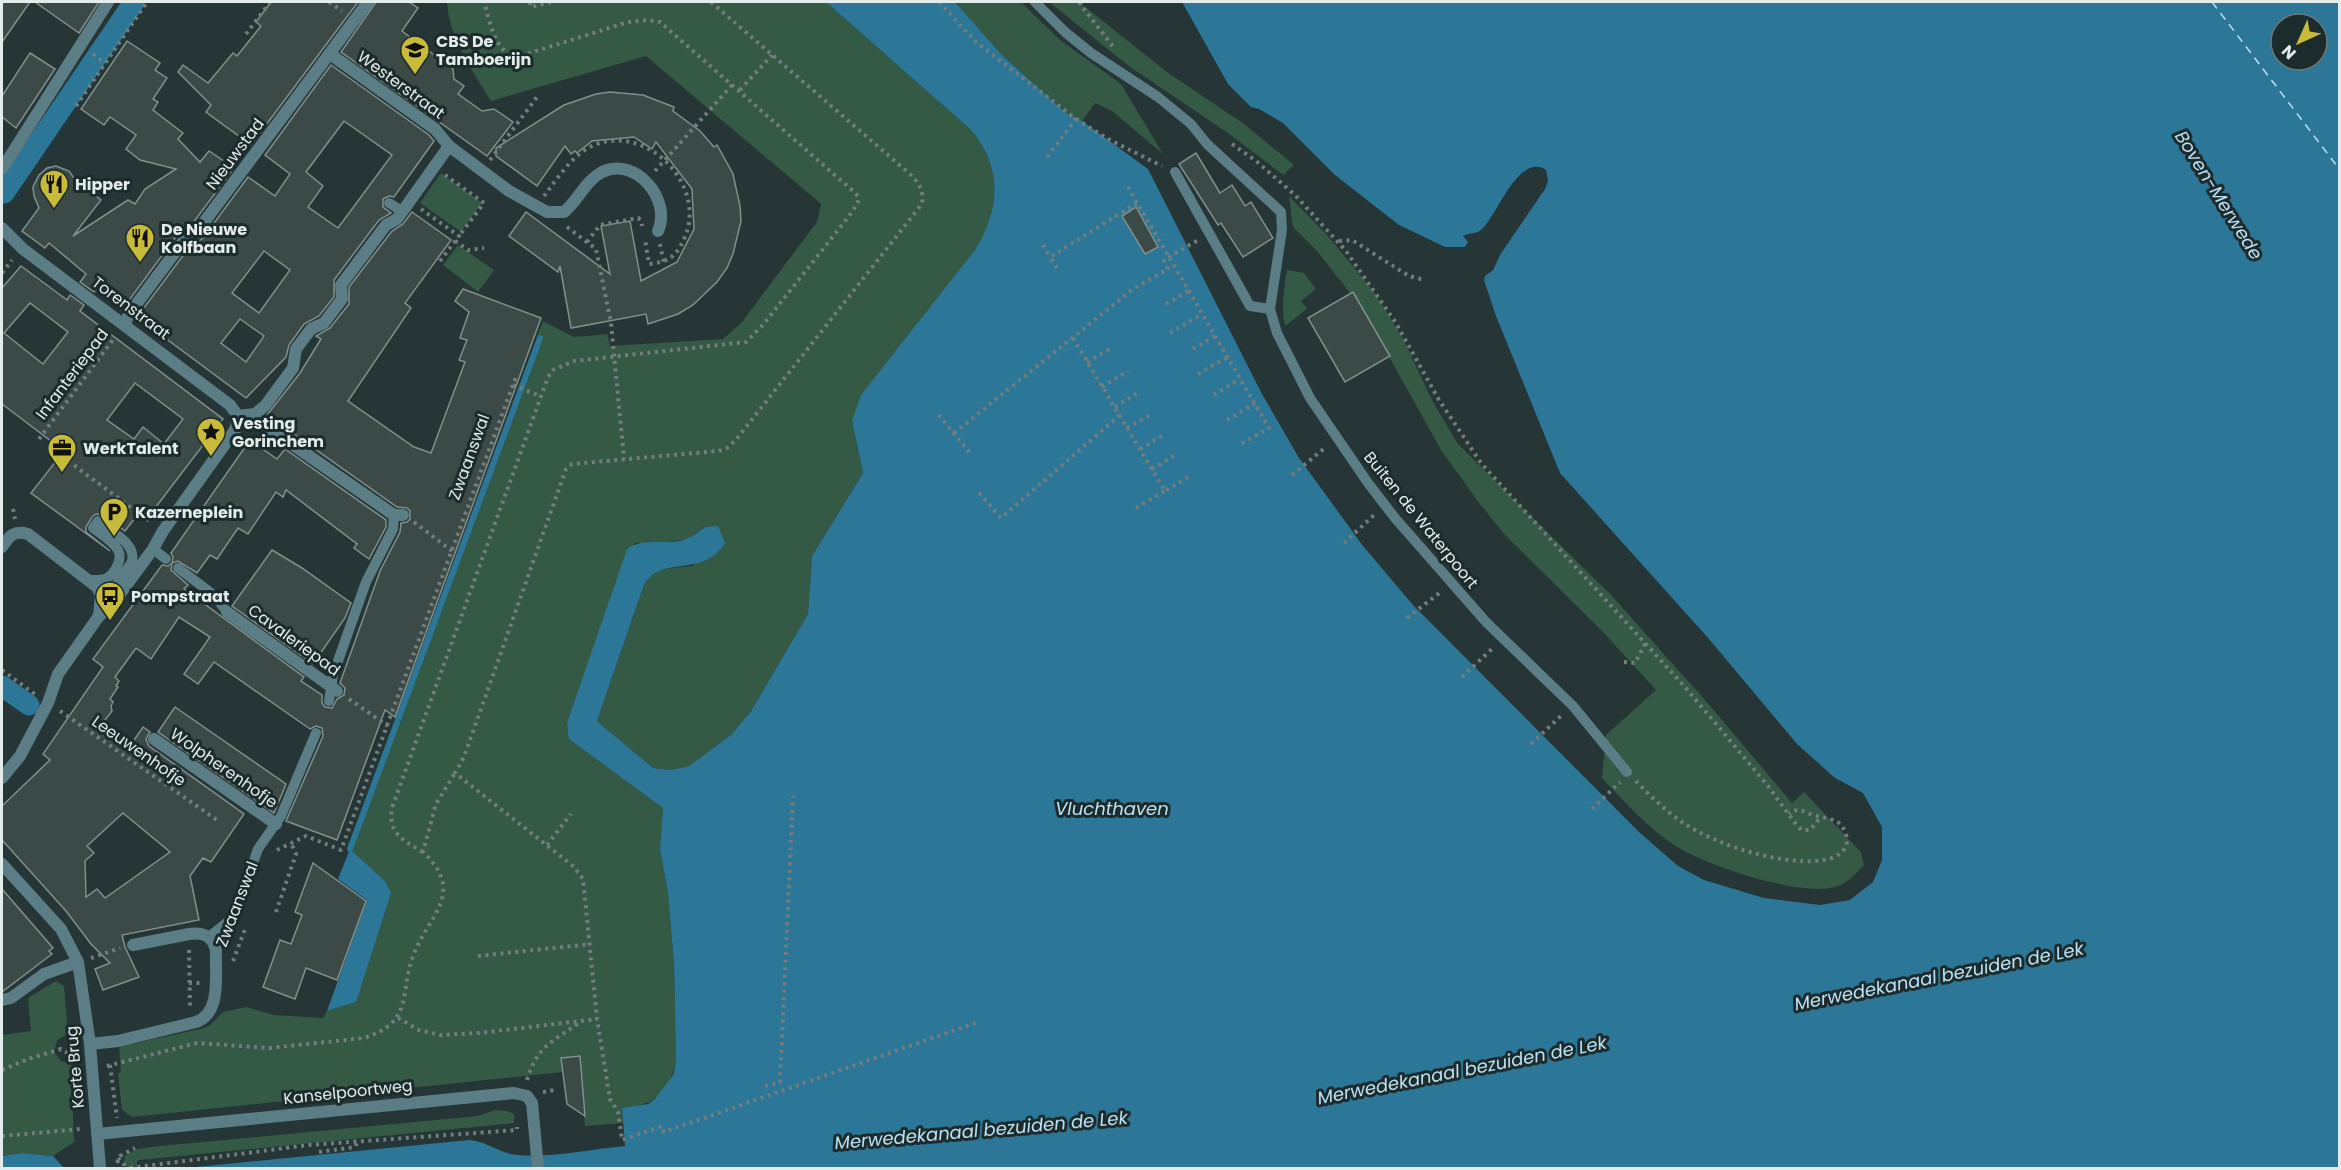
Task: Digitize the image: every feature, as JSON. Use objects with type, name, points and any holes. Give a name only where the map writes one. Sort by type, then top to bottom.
[{"type":"street","points":[[2,169],[108,2]]},
{"type":"street","name":"Nieuwstad","points":[[125,324],[129,314],[182,243],[196,234],[368,2]]},
{"type":"street","name":"Westerstraat","points":[[330,54],[435,129],[449,146],[509,191],[547,212],[560,213]]},
{"type":"street","points":[[2,778],[20,756],[48,703],[58,674],[99,616],[114,602],[153,549],[163,531],[236,430],[238,416],[255,414],[265,406],[293,368],[296,349],[311,329],[324,323],[342,299],[341,285],[386,225],[397,219],[449,146]]},
{"type":"street","points":[[560,213],[567,209],[589,183],[601,173],[615,169],[628,171],[645,181],[659,201],[662,220],[658,231]]},
{"type":"street","name":"Torenstraat","points":[[2,228],[23,249],[230,405],[238,416]]},
{"type":"street","points":[[255,414],[266,426],[399,515]]},
{"type":"street","points":[[2,547],[12,534],[17,532],[27,534],[100,591],[99,616]]},
{"type":"street","name":"Cavaleriepad","points":[[227,612],[332,693]]},
{"type":"street","name":"Wolpherenhofje","points":[[154,739],[276,824]]},
{"type":"street","name":"Korte Brug","points":[[2,864],[61,929],[78,962],[90,1044],[100,1168]]},
{"type":"street","points":[[133,945],[189,934],[199,933],[209,937]]},
{"type":"street","name":"Zwaanswal","points":[[90,1044],[118,1041],[201,1020],[213,1005],[216,951],[209,937]]},
{"type":"street","points":[[2,1000],[11,998],[44,974],[78,962]]},
{"type":"street","name":"Kanselpoortweg","points":[[98,1134],[504,1093],[523,1094]]},
{"type":"street","points":[[523,1094],[532,1103],[538,1168]]},
{"type":"lane","name":"Buiten de Waterpoort","points":[[1035,2],[1074,39],[1158,97],[1191,124],[1207,144],[1281,212],[1282,230],[1270,309],[1277,333],[1310,398],[1368,483],[1480,615],[1573,706],[1627,772]]},
{"type":"lane","points":[[1171,170],[1250,306],[1270,309]]},
{"type":"lane","points":[[389,203],[402,212]]},
{"type":"lane","points":[[332,693],[333,675],[366,582],[399,515]]},
{"type":"lane","points":[[88,580],[106,578],[115,570],[120,558],[115,545],[93,528],[98,521],[134,551],[132,562],[108,596],[99,616]]},
{"type":"lane","points":[[153,549],[166,559]]},
{"type":"lane","name":"Cavaleriepad","points":[[178,568],[215,596],[227,612]]},
{"type":"lane","points":[[209,937],[234,917],[258,849],[276,824],[316,733]]},
{"type":"path","points":[[76,106],[103,62],[147,2]]},
{"type":"path","points":[[246,34],[270,2]]},
{"type":"path","points":[[328,2],[343,12]]},
{"type":"path","points":[[119,1132],[110,1065],[197,1043],[269,1048],[364,1038],[379,1033],[398,1018],[412,957],[442,902],[443,891],[441,878],[430,858],[394,831],[391,824],[393,805],[548,377],[553,370],[574,361],[736,345],[751,339],[847,220],[858,202],[858,196],[854,191],[660,22],[648,20],[628,22],[514,58],[505,53],[497,42],[484,2]]},
{"type":"path","points":[[530,2],[531,7],[551,2]]},
{"type":"path","points":[[423,852],[436,804],[464,757],[566,469],[572,464],[718,451],[727,448],[922,204],[923,193],[911,175],[711,2]]},
{"type":"path","points":[[939,2],[976,42],[1076,119],[1171,170]]},
{"type":"path","points":[[1081,2],[1080,4],[1129,67],[1124,74]]},
{"type":"path","points":[[90,52],[103,62]]},
{"type":"path","points":[[740,90],[772,55]]},
{"type":"path","points":[[645,181],[733,84]]},
{"type":"path","points":[[482,171],[537,97]]},
{"type":"path","points":[[1047,157],[1076,119]]},
{"type":"path","points":[[1223,138],[1255,160],[1295,195],[1338,242],[1396,323],[1439,400],[1481,463],[1570,563],[1646,642],[1730,740],[1798,827],[1807,831],[1818,823],[1821,817]]},
{"type":"path","points":[[441,172],[484,203],[441,261]]},
{"type":"path","points":[[1128,186],[1269,428],[1241,444]]},
{"type":"path","points":[[1050,256],[1137,203]]},
{"type":"path","points":[[417,206],[459,236]]},
{"type":"path","points":[[560,213],[560,222],[596,249],[611,323],[624,459]]},
{"type":"path","points":[[587,242],[600,225],[638,218],[641,220],[649,264],[664,263]]},
{"type":"path","points":[[954,433],[1133,289],[1168,269],[1164,260],[1203,237]]},
{"type":"path","points":[[1338,242],[1352,240],[1409,276],[1424,279]]},
{"type":"path","points":[[455,241],[468,250],[484,248]]},
{"type":"path","points":[[1042,245],[1058,268]]},
{"type":"path","points":[[1166,304],[1188,291]]},
{"type":"path","points":[[1170,333],[1202,314]]},
{"type":"path","name":"Infanteriepad","points":[[39,439],[125,324]]},
{"type":"path","points":[[1193,349],[1215,336]]},
{"type":"path","points":[[1073,338],[1165,491]]},
{"type":"path","points":[[1088,362],[1113,346]]},
{"type":"path","points":[[1198,374],[1227,357]]},
{"type":"path","points":[[1102,387],[1128,371]]},
{"type":"path","name":"Zwaanswal","points":[[272,861],[276,850],[306,836],[341,850],[517,374]]},
{"type":"path","points":[[1214,395],[1240,379]]},
{"type":"path","points":[[513,385],[540,396]]},
{"type":"path","points":[[1114,407],[1138,393]]},
{"type":"path","points":[[1227,420],[1255,404]]},
{"type":"path","points":[[939,415],[970,453]]},
{"type":"path","points":[[979,493],[1001,518],[1120,415]]},
{"type":"path","points":[[1127,428],[1150,415]]},
{"type":"path","points":[[1140,449],[1162,436]]},
{"type":"path","points":[[56,452],[163,531]]},
{"type":"path","points":[[1292,475],[1320,452]]},
{"type":"path","points":[[1152,469],[1174,456]]},
{"type":"path","points":[[1136,508],[1188,477]]},
{"type":"path","points":[[1344,543],[1371,517]]},
{"type":"path","points":[[421,528],[452,550]]},
{"type":"path","points":[[1407,618],[1438,595]]},
{"type":"path","points":[[1624,662],[1635,663],[1646,642]]},
{"type":"path","points":[[1462,677],[1489,651]]},
{"type":"path","name":"Leeuwenhofje","points":[[2,670],[217,820]]},
{"type":"path","points":[[351,700],[388,726]]},
{"type":"path","points":[[1531,744],[1555,720]]},
{"type":"path","points":[[455,772],[573,866],[583,879],[597,1019],[610,1099],[618,1112],[622,1140],[662,1126],[664,1132],[978,1022]]},
{"type":"path","points":[[1627,772],[1658,802],[1687,825],[1722,841],[1775,857],[1815,861],[1839,854],[1847,843],[1844,830],[1837,822],[1798,809],[1789,814]]},
{"type":"path","points":[[1592,809],[1614,787]]},
{"type":"path","points":[[770,1094],[767,1086],[780,1082],[793,796]]},
{"type":"path","points":[[547,845],[571,814]]},
{"type":"path","points":[[276,912],[296,855],[291,843]]},
{"type":"path","name":"Zwaanswal","points":[[232,963],[247,924]]},
{"type":"path","points":[[189,934],[190,1024]]},
{"type":"path","points":[[233,941],[243,935]]},
{"type":"path","points":[[478,956],[591,944]]},
{"type":"path","points":[[78,962],[133,945]]},
{"type":"path","points":[[189,983],[214,983]]},
{"type":"path","points":[[398,1018],[419,1030],[440,1035],[579,1023],[597,1019]]},
{"type":"path","points":[[523,1094],[532,1064],[540,1052],[579,1023]]},
{"type":"path","points":[[2,1070],[61,1049],[92,1068]]},
{"type":"path","points":[[546,1092],[554,1090]]},
{"type":"path","points":[[130,1168],[358,1141],[517,1130],[516,1123]]},
{"type":"path","points":[[2,1136],[80,1129]]},
{"type":"path","points":[[318,1152],[355,1147],[358,1141]]},
{"type":"path","points":[[117,1168],[118,1158],[126,1152],[141,1147]]},
{"type":"path","points":[[118,1158],[124,1164],[124,1168]]},
{"type":"green space","points":[[447,2],[826,2],[971,130],[989,159],[993,174],[993,204],[989,219],[975,250],[852,421],[863,473],[812,556],[808,614],[751,711],[732,734],[689,766],[671,770],[653,768],[597,721],[644,585],[653,574],[659,571],[693,566],[704,527],[688,539],[660,543],[635,543],[567,723],[638,789],[663,808],[660,849],[668,894],[674,964],[676,1062],[664,1090],[651,1101],[622,1108],[623,1123],[585,1126],[579,1056],[562,1058],[563,1072],[132,1117],[122,1110],[118,1073],[121,1072],[119,1045],[204,1028],[223,1012],[246,1007],[274,1015],[323,1018],[327,1011],[356,1002],[385,881],[350,849],[541,338],[537,336],[543,321],[574,337],[607,334],[610,346],[723,339],[742,322],[817,222],[821,204],[646,56],[491,101],[457,41]]},
{"type":"green space","points":[[955,2],[1021,2],[1060,40],[1121,84],[1163,154],[1112,111],[1095,103],[1082,121],[1065,112],[1002,55]]},
{"type":"green space","points":[[1049,2],[1079,2],[1167,72],[1244,124],[1294,165],[1283,175],[1228,133],[1130,67]]},
{"type":"green space","points":[[441,173],[482,203],[461,232],[420,203]]},
{"type":"green space","points":[[1289,196],[1328,236],[1374,292],[1402,337],[1434,404],[1458,444],[1611,595],[1706,701],[1792,803],[1804,792],[1861,852],[1864,865],[1851,878],[1835,887],[1800,888],[1754,878],[1710,863],[1677,847],[1657,832],[1602,778],[1606,735],[1656,690],[1603,632],[1506,536],[1479,503],[1441,450],[1383,346],[1350,293],[1317,251],[1293,227]]},
{"type":"green space","points":[[458,245],[494,270],[478,292],[443,265]]},
{"type":"green space","points":[[1287,270],[1304,273],[1316,289],[1301,301],[1307,309],[1285,326],[1283,305]]},
{"type":"green space","points":[[56,981],[64,986],[68,1034],[57,1040],[54,1052],[61,1061],[71,1063],[74,1142],[53,1156],[22,1153],[2,1156],[2,1035],[31,1031],[28,998]]},
{"type":"green space","points":[[495,1110],[514,1114],[514,1123],[139,1160],[137,1166],[127,1167],[124,1162],[125,1156],[134,1150],[150,1147],[478,1116]]},
{"type":"water","points":[[826,2],[955,2],[1002,55],[1065,112],[1082,121],[1148,169],[1262,394],[1299,458],[1363,546],[1413,605],[1639,832],[1678,866],[1704,880],[1764,898],[1820,905],[1850,900],[1873,882],[1882,860],[1882,827],[1863,793],[1835,778],[1797,744],[1709,639],[1560,473],[1496,316],[1484,280],[1485,276],[1493,270],[1500,255],[1545,189],[1548,181],[1546,170],[1536,167],[1518,177],[1481,230],[1463,236],[1468,242],[1465,247],[1445,247],[1399,225],[1335,175],[1283,123],[1251,107],[1228,84],[1182,2],[2339,2],[2339,1168],[186,1168],[469,1140],[511,1154],[531,1156],[625,1146],[622,1108],[648,1104],[655,1099],[673,1075],[676,1062],[674,964],[668,894],[660,849],[663,808],[569,739],[567,723],[627,549],[641,543],[681,541],[693,536],[703,528],[718,526],[725,543],[716,554],[705,560],[661,570],[644,585],[597,721],[653,768],[671,770],[689,766],[732,734],[751,711],[808,614],[812,556],[863,473],[852,421],[861,395],[975,250],[989,219],[993,204],[993,174],[989,159],[971,130]]},
{"type":"water","points":[[350,849],[385,881],[391,893],[356,1002],[327,1011],[367,900],[338,879]]},
{"type":"water","points":[[22,1153],[53,1156],[64,1168],[2,1168],[2,1156]]},
{"type":"building","points":[[2,2],[30,2],[2,42]]},
{"type":"building","points":[[35,2],[99,2],[79,33]]},
{"type":"building","points":[[271,2],[358,2],[251,145],[206,112],[211,105],[178,72],[183,65],[208,83],[233,53],[237,56],[261,26],[256,22]]},
{"type":"building","points":[[376,2],[409,2],[418,8],[402,31],[453,69],[454,79],[464,86],[458,94],[482,111],[494,109],[513,122],[487,156],[341,52]]},
{"type":"building","points":[[127,41],[160,63],[155,70],[167,78],[153,99],[158,102],[153,110],[183,133],[178,139],[200,162],[209,151],[234,168],[190,227],[175,238],[124,307],[97,288],[94,292],[80,282],[86,274],[49,243],[45,248],[22,231],[39,208],[33,187],[39,175],[47,168],[56,166],[69,171],[76,181],[101,200],[73,236],[128,200],[135,204],[145,189],[176,169],[140,160],[126,149],[136,135],[110,117],[104,125],[81,109]]},
{"type":"building","points":[[30,53],[55,69],[16,128],[2,117],[2,96]]},
{"type":"building","points":[[331,65],[429,135],[434,141],[394,197],[389,196],[383,199],[383,207],[391,213],[379,220],[334,280],[334,297],[319,316],[304,324],[289,345],[286,357],[246,398],[137,317],[188,249],[203,238],[248,177],[275,196],[290,174],[265,155]],"holes":[[[344,121],[392,155],[338,228],[308,207],[323,186],[306,172]],[[264,251],[290,270],[259,313],[232,293]],[[240,319],[264,336],[246,362],[221,343]]]},
{"type":"building","points":[[610,92],[643,95],[674,107],[673,111],[700,131],[714,147],[717,145],[733,174],[741,221],[727,268],[717,282],[693,305],[678,314],[648,324],[646,314],[571,328],[560,266],[558,272],[509,236],[526,212],[610,274],[601,226],[630,221],[641,281],[677,262],[694,229],[692,189],[656,142],[652,149],[634,137],[592,141],[577,153],[575,151],[571,154],[565,146],[537,186],[496,156],[496,148],[564,105],[596,94]]},
{"type":"building","points":[[1196,153],[1220,193],[1232,185],[1245,206],[1251,202],[1273,238],[1243,257],[1221,223],[1218,225],[1179,164]]},
{"type":"building","points":[[1136,207],[1158,247],[1145,254],[1122,216]]},
{"type":"building","points":[[412,212],[451,240],[405,303],[411,308],[348,401],[414,447],[431,453],[465,362],[459,360],[467,340],[460,338],[469,312],[455,301],[463,289],[541,318],[395,717],[385,710],[337,840],[286,821],[323,736],[322,728],[316,726],[310,729],[214,662],[198,684],[184,674],[210,637],[179,617],[151,659],[136,648],[115,677],[119,681],[110,699],[113,702],[112,711],[101,725],[130,746],[143,727],[150,732],[146,739],[149,746],[244,814],[211,862],[203,858],[190,876],[199,920],[122,935],[139,977],[103,990],[95,969],[110,963],[2,840],[2,806],[50,760],[43,754],[103,667],[93,659],[162,565],[168,566],[172,563],[171,570],[188,585],[184,589],[304,677],[301,681],[322,695],[322,703],[325,707],[332,708],[337,699],[344,695],[345,688],[340,683],[380,571],[400,532],[401,523],[410,519],[410,511],[407,508],[397,507],[267,415],[300,373],[321,339],[316,336],[330,328],[349,304],[349,287],[392,231],[403,224]],"holes":[[[123,813],[170,852],[105,898],[97,889],[86,897],[85,861],[94,853],[87,846]]]},
{"type":"building","points":[[21,266],[67,300],[70,295],[84,305],[80,311],[223,419],[149,516],[141,510],[125,531],[102,515],[96,514],[92,517],[86,527],[86,532],[110,551],[31,493],[64,451],[2,404],[2,288]],"holes":[[[30,303],[68,332],[43,364],[4,333]],[[135,383],[183,419],[164,444],[143,427],[134,439],[107,420]]]},
{"type":"building","points":[[1353,292],[1390,356],[1345,382],[1308,318]]},
{"type":"building","points":[[250,440],[277,459],[285,449],[386,520],[386,527],[369,559],[354,548],[357,544],[286,490],[283,497],[276,492],[248,534],[238,528],[217,559],[210,555],[197,573],[178,561],[172,563],[171,553]]},
{"type":"building","points":[[272,550],[351,603],[345,618],[313,664],[232,606]]},
{"type":"building","points":[[175,707],[286,784],[274,813],[158,732]]},
{"type":"building","points":[[313,863],[366,901],[337,980],[306,968],[295,999],[263,987],[280,940],[291,944],[302,915],[295,912]]},
{"type":"building","points":[[2,889],[53,948],[49,951],[52,954],[2,992]]},
{"type":"building","points":[[580,1056],[585,1116],[567,1104],[561,1058]]},
{"type":"waterway","points":[[4,193],[134,2]]},
{"type":"waterway","points":[[350,849],[540,338]]},
{"type":"waterway","points":[[2,686],[29,705]]},
{"type":"ferry route","points":[[2212,2],[2340,170]]},
{"type":"place","name":"CBS De Tamboerijn","points":[[415,76]]},
{"type":"place","name":"Hipper","points":[[54,210]]},
{"type":"place","name":"De Nieuwe Kolfbaan","points":[[140,264]]},
{"type":"place","name":"Vesting Gorinchem","points":[[211,458]]},
{"type":"place","name":"WerkTalent","points":[[62,474]]},
{"type":"place","name":"Kazerneplein","points":[[114,538]]},
{"type":"place","name":"Pompstraat","points":[[110,622]]},
{"type":"water label","name":"Boven-Merwede","points":[[2219,195]]},
{"type":"water label","name":"Vluchthaven","points":[[1112,808]]},
{"type":"water label","name":"Merwedekanaal bezuiden de Lek","points":[[1939,976]]},
{"type":"water label","name":"Merwedekanaal bezuiden de Lek","points":[[1462,1070]]},
{"type":"water label","name":"Merwedekanaal bezuiden de Lek","points":[[981,1130]]}]
